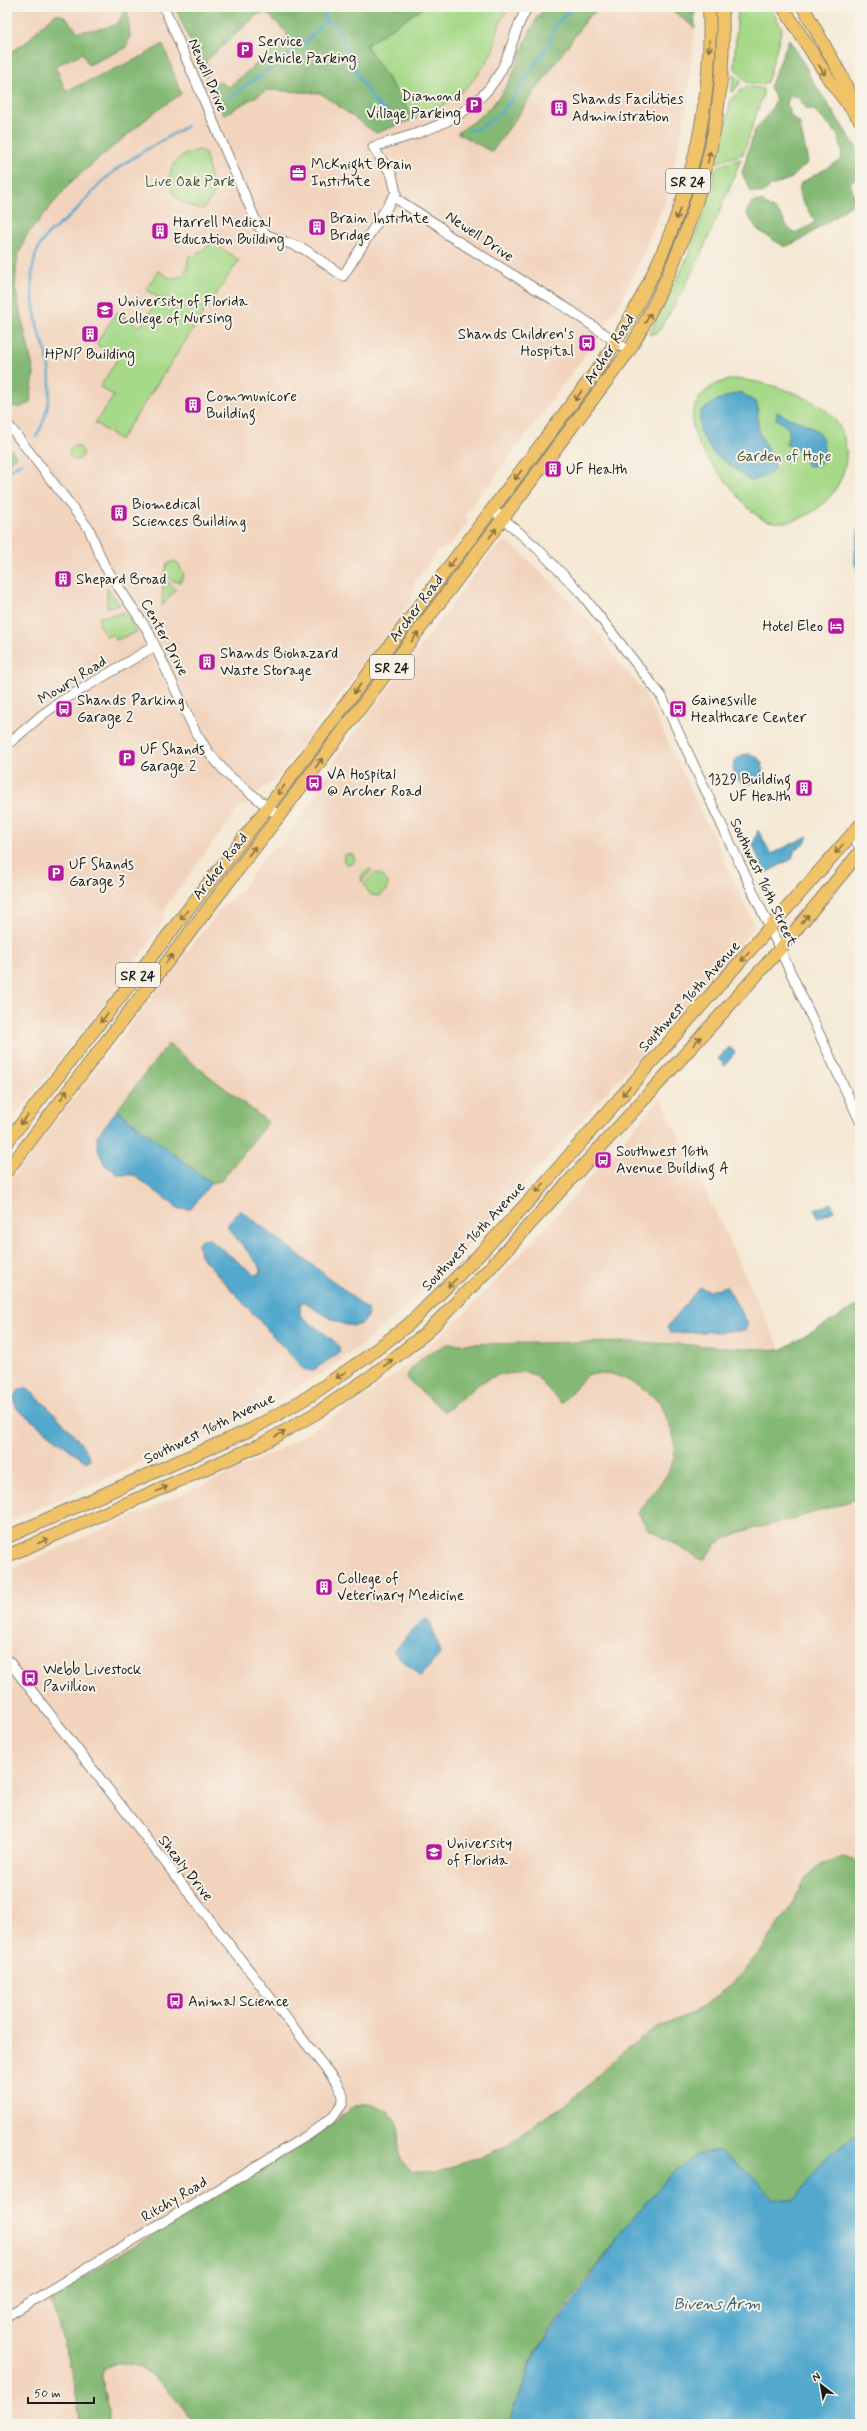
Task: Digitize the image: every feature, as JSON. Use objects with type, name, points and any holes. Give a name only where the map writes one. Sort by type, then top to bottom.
[{"type":"main road","name":"Archer Road","points":[[7,1142],[268,807],[617,342],[646,291],[670,236],[689,178],[703,118],[708,66],[709,7]]},
{"type":"main road","points":[[783,7],[830,82],[860,118]]},
{"type":"main road","points":[[803,7],[842,75],[860,118]]},
{"type":"main road","name":"Archer Road","points":[[7,1171],[279,816],[629,351],[659,297],[684,241],[704,182],[715,120],[721,66],[724,9]]},
{"type":"main road","points":[[703,118],[715,120]]},
{"type":"main road","name":"Southwest 16th Avenue","points":[[7,1537],[252,1429],[321,1388],[364,1359],[408,1325],[477,1257],[771,928],[856,829]]},
{"type":"main road","points":[[7,1556],[260,1445],[318,1412],[374,1374],[426,1333],[484,1275],[780,949],[860,851]]},
{"type":"street","name":"Newell Drive","points":[[164,7],[251,216],[267,235],[299,247],[343,276],[395,198],[439,226],[448,235],[561,304],[629,351]]},
{"type":"street","points":[[395,198],[395,183],[392,175],[373,147],[432,129],[474,106],[500,73],[517,27],[528,7]]},
{"type":"street","name":"Center Drive","points":[[7,423],[89,529],[104,564],[139,613],[196,732],[208,753],[228,775],[279,816]]},
{"type":"street","name":"Southwest 16th Street","points":[[492,509],[504,518],[581,593],[654,684],[670,713],[860,1121]]},
{"type":"street","name":"Mowry Road","points":[[7,745],[42,715],[60,702],[155,646]]},
{"type":"street","points":[[856,829],[860,851]]},
{"type":"street","name":"Shealy Drive","points":[[7,1659],[317,2057],[336,2082],[343,2095]]},
{"type":"street","name":"Ritchy Road","points":[[7,2316],[308,2135],[333,2117],[343,2103],[343,2095]]},
{"type":"shaded area","points":[[7,7],[694,7],[695,28],[687,109],[666,200],[622,300],[597,339],[487,488],[484,488],[465,515],[468,522],[452,544],[437,552],[415,581],[412,600],[275,781],[263,788],[248,805],[241,805],[166,906],[163,923],[136,962],[7,1127]]},
{"type":"shaded area","points":[[504,542],[510,543],[552,582],[593,626],[623,668],[644,691],[755,925],[754,929],[443,1273],[369,1339],[332,1367],[256,1412],[7,1522],[7,1184],[222,907],[240,891],[272,848],[279,847],[284,842],[306,813],[340,752],[493,550]]},
{"type":"shaded area","name":"University of Florida","points":[[661,1098],[781,1350],[860,1304],[860,2132],[697,2154],[673,2172],[627,2224],[536,2352],[509,2424],[7,2424],[7,1571],[246,1466],[293,1442],[366,1396],[403,1368],[458,1320],[524,1251]]},
{"type":"green space","points":[[127,7],[130,36],[126,48],[88,65],[83,53],[55,66],[66,91],[141,57],[163,44],[181,94],[156,111],[72,181],[26,236],[17,260],[15,288],[34,373],[30,402],[20,408],[7,404],[7,54],[27,42],[39,28],[56,14],[64,16],[78,32],[101,29],[117,23]]},
{"type":"green space","points":[[175,7],[424,7],[366,45],[414,119],[376,133],[320,93],[267,90],[224,115],[209,87],[218,81],[229,87],[287,38],[287,33],[267,13],[258,14],[205,62],[211,72],[206,77]]},
{"type":"green space","points":[[424,7],[509,7],[503,16],[498,29],[493,50],[486,63],[470,84],[450,101],[414,119],[366,45]]},
{"type":"green space","points":[[545,7],[602,7],[588,17],[492,152],[457,133],[475,121],[490,108],[503,92],[513,73],[530,31]]},
{"type":"green space","points":[[668,7],[694,7],[695,28]]},
{"type":"green space","points":[[738,7],[770,7],[782,28],[768,80],[764,85],[746,82],[734,67]]},
{"type":"green space","points":[[789,39],[807,69],[810,77],[860,153],[860,174],[850,183],[855,199],[853,204],[804,238],[785,247],[758,230],[746,213],[752,202],[762,201],[776,211],[792,232],[795,233],[812,225],[815,221],[799,194],[801,183],[841,160],[842,150],[837,134],[814,110],[807,109],[797,96],[790,96],[787,103],[789,112],[792,117],[799,122],[808,162],[792,178],[771,186],[762,193],[751,192],[742,173],[754,132],[771,110],[776,100],[770,87]]},
{"type":"green space","points":[[733,73],[741,82],[732,93],[732,91]]},
{"type":"green space","points":[[746,86],[763,89],[763,94],[743,154],[717,163],[731,99]]},
{"type":"green space","name":"Live Oak Park","points":[[199,150],[204,152],[206,156],[214,192],[212,198],[203,209],[190,206],[179,200],[172,191],[170,185],[170,173],[172,167],[178,159],[184,155]]},
{"type":"green space","points":[[741,159],[713,226],[682,291],[658,332],[649,335],[688,256],[716,169],[721,165]]},
{"type":"green space","points":[[213,243],[239,260],[120,440],[95,423],[114,396],[100,387],[118,358],[96,344],[117,312],[140,327],[159,298],[146,289],[158,271],[170,278],[181,276],[186,271],[189,255],[195,258],[198,253]]},
{"type":"green space","name":"Garden of Hope","points":[[734,379],[758,382],[800,395],[823,408],[832,416],[841,430],[846,445],[846,461],[842,476],[835,490],[825,502],[813,512],[798,519],[786,522],[773,522],[765,520],[750,510],[742,501],[714,467],[699,445],[694,433],[692,421],[694,409],[700,397],[707,390],[716,385],[724,381]]},
{"type":"green space","points":[[7,444],[17,457],[7,464]]},
{"type":"green space","points":[[73,446],[79,446],[83,450],[83,456],[79,460],[73,460],[69,456],[69,450]]},
{"type":"green space","points":[[174,561],[178,563],[184,574],[180,582],[173,581],[164,575],[167,564]]},
{"type":"green space","points":[[163,578],[176,589],[162,606]]},
{"type":"green space","points":[[108,589],[120,605],[107,607]]},
{"type":"green space","points":[[125,613],[137,632],[116,640],[112,634],[107,637],[100,626],[99,617]]},
{"type":"green space","points":[[347,854],[351,854],[353,855],[353,863],[347,864],[344,861],[344,857]]},
{"type":"green space","points":[[370,869],[372,870],[362,882],[361,876]]},
{"type":"green space","points":[[375,872],[383,876],[388,883],[387,890],[378,896],[371,895],[364,885]]},
{"type":"green space","points":[[168,1044],[268,1122],[221,1181],[211,1183],[117,1110]]},
{"type":"green space","points":[[857,1306],[860,1315],[860,1498],[800,1517],[740,1532],[717,1543],[703,1561],[647,1528],[638,1512],[667,1475],[675,1456],[673,1434],[661,1403],[639,1385],[612,1374],[588,1374],[561,1403],[535,1375],[525,1372],[497,1375],[480,1383],[445,1412],[406,1378],[413,1367],[424,1357],[448,1344],[635,1342],[781,1350]]},
{"type":"green space","points":[[842,1857],[860,1862],[860,2132],[828,2156],[793,2200],[773,2198],[747,2172],[697,2154],[673,2172],[627,2224],[570,2301],[536,2352],[509,2424],[196,2424],[172,2395],[151,2375],[139,2367],[128,2363],[117,2363],[102,2369],[103,2383],[109,2410],[108,2424],[80,2424],[69,2361],[51,2301],[58,2292],[325,2130],[354,2106],[370,2104],[390,2113],[399,2126],[398,2147],[402,2161],[413,2172],[435,2172],[481,2157],[508,2145],[539,2120],[564,2106],[591,2083],[626,2049],[658,2028],[697,2011],[730,1986],[759,1953],[789,1910],[806,1878],[821,1864]]},
{"type":"water","points":[[740,392],[757,403],[760,434],[774,462],[774,468],[771,473],[751,481],[713,453],[700,431],[700,412],[717,400]]},
{"type":"water","points":[[777,412],[806,424],[818,433],[822,439],[824,448],[823,459],[819,465],[808,466],[796,447],[786,445],[789,431],[786,426],[776,419]]},
{"type":"water","points":[[860,519],[860,576],[855,564],[855,551]]},
{"type":"water","points":[[748,754],[759,758],[763,769],[759,780],[748,784],[737,780],[733,769],[737,758]]},
{"type":"water","points":[[758,830],[771,854],[808,836],[805,844],[795,849],[792,859],[765,873],[753,846]]},
{"type":"water","points":[[729,1047],[735,1052],[725,1066],[718,1059]]},
{"type":"water","points":[[117,1110],[211,1183],[191,1209],[179,1209],[134,1175],[119,1175],[105,1165],[98,1150],[97,1136]]},
{"type":"water","points":[[831,1203],[834,1211],[818,1218],[815,1210]]},
{"type":"water","points":[[240,1210],[341,1287],[367,1309],[368,1315],[365,1321],[359,1325],[352,1326],[334,1320],[303,1302],[300,1304],[300,1315],[336,1343],[339,1348],[338,1354],[312,1371],[303,1369],[200,1255],[198,1244],[201,1240],[209,1239],[251,1272],[257,1275],[260,1273],[261,1269],[257,1263],[228,1228],[228,1223]]},
{"type":"water","points":[[726,1286],[748,1323],[745,1331],[670,1333],[667,1327],[700,1287],[709,1291]]},
{"type":"water","points":[[26,1388],[52,1411],[82,1444],[90,1460],[86,1462],[18,1410],[15,1404],[14,1396],[20,1389]]},
{"type":"water","points":[[426,1617],[431,1624],[440,1654],[420,1677],[393,1651]]},
{"type":"water","name":"Bivens Arm","points":[[860,2132],[860,2424],[509,2424],[536,2353],[627,2224],[673,2172],[697,2154],[720,2151],[747,2172],[773,2198],[793,2200],[828,2156]]},
{"type":"waterway","points":[[325,7],[325,21]]},
{"type":"waterway","points":[[469,131],[478,129],[499,115],[513,98],[550,42],[555,25],[574,7]]},
{"type":"waterway","points":[[325,21],[334,24],[340,33],[353,66],[372,99],[392,117]]},
{"type":"waterway","points":[[229,98],[306,42],[325,21]]},
{"type":"waterway","points":[[36,437],[45,416],[50,394],[50,372],[48,360],[38,329],[32,292],[32,272],[39,247],[51,231],[67,219],[112,173],[144,151],[187,126]]},
{"type":"waterway","points":[[7,472],[21,463]]},
{"type":"place","name":"Service Vehicle Parking","points":[[245,50]]},
{"type":"place","name":"Diamond Village Parking","points":[[474,105]]},
{"type":"place","name":"Shands Facilities Administration","points":[[559,108]]},
{"type":"place","name":"McKnight Brain Institute","points":[[298,173]]},
{"type":"place","name":"Brain Institute Bridge","points":[[317,227]]},
{"type":"place","name":"Harrell Medical Education Building","points":[[160,231]]},
{"type":"place","name":"University of Florida College of Nursing","points":[[105,310]]},
{"type":"place","name":"HPNP Building","points":[[90,334]]},
{"type":"place","name":"Shands Children's Hospital","points":[[587,343]]},
{"type":"place","name":"Communicore Building","points":[[193,405]]},
{"type":"place","name":"UF Health","points":[[553,469]]},
{"type":"place","name":"Biomedical Sciences Building","points":[[119,513]]},
{"type":"place","name":"Shepard Broad","points":[[63,579]]},
{"type":"place","name":"Hotel Eleo","points":[[836,626]]},
{"type":"place","name":"Shands Biohazard Waste Storage","points":[[207,662]]},
{"type":"place","name":"Shands Parking Garage 2","points":[[64,709]]},
{"type":"place","name":"Gainesville Healthcare Center","points":[[678,709]]},
{"type":"place","name":"UF Shands Garage 2","points":[[127,758]]},
{"type":"place","name":"VA Hospital @ Archer Road","points":[[314,783]]},
{"type":"place","name":"1329 Building UF Health","points":[[804,788]]},
{"type":"place","name":"UF Shands Garage 3","points":[[56,873]]},
{"type":"place","name":"Southwest 16th Avenue Building A","points":[[603,1160]]},
{"type":"place","name":"College of Veterinary Medicine","points":[[324,1587]]},
{"type":"place","name":"Webb Livestock Pavillion","points":[[30,1678]]},
{"type":"place","name":"University of Florida","points":[[434,1852]]},
{"type":"place","name":"Animal Science","points":[[175,2001]]}]
